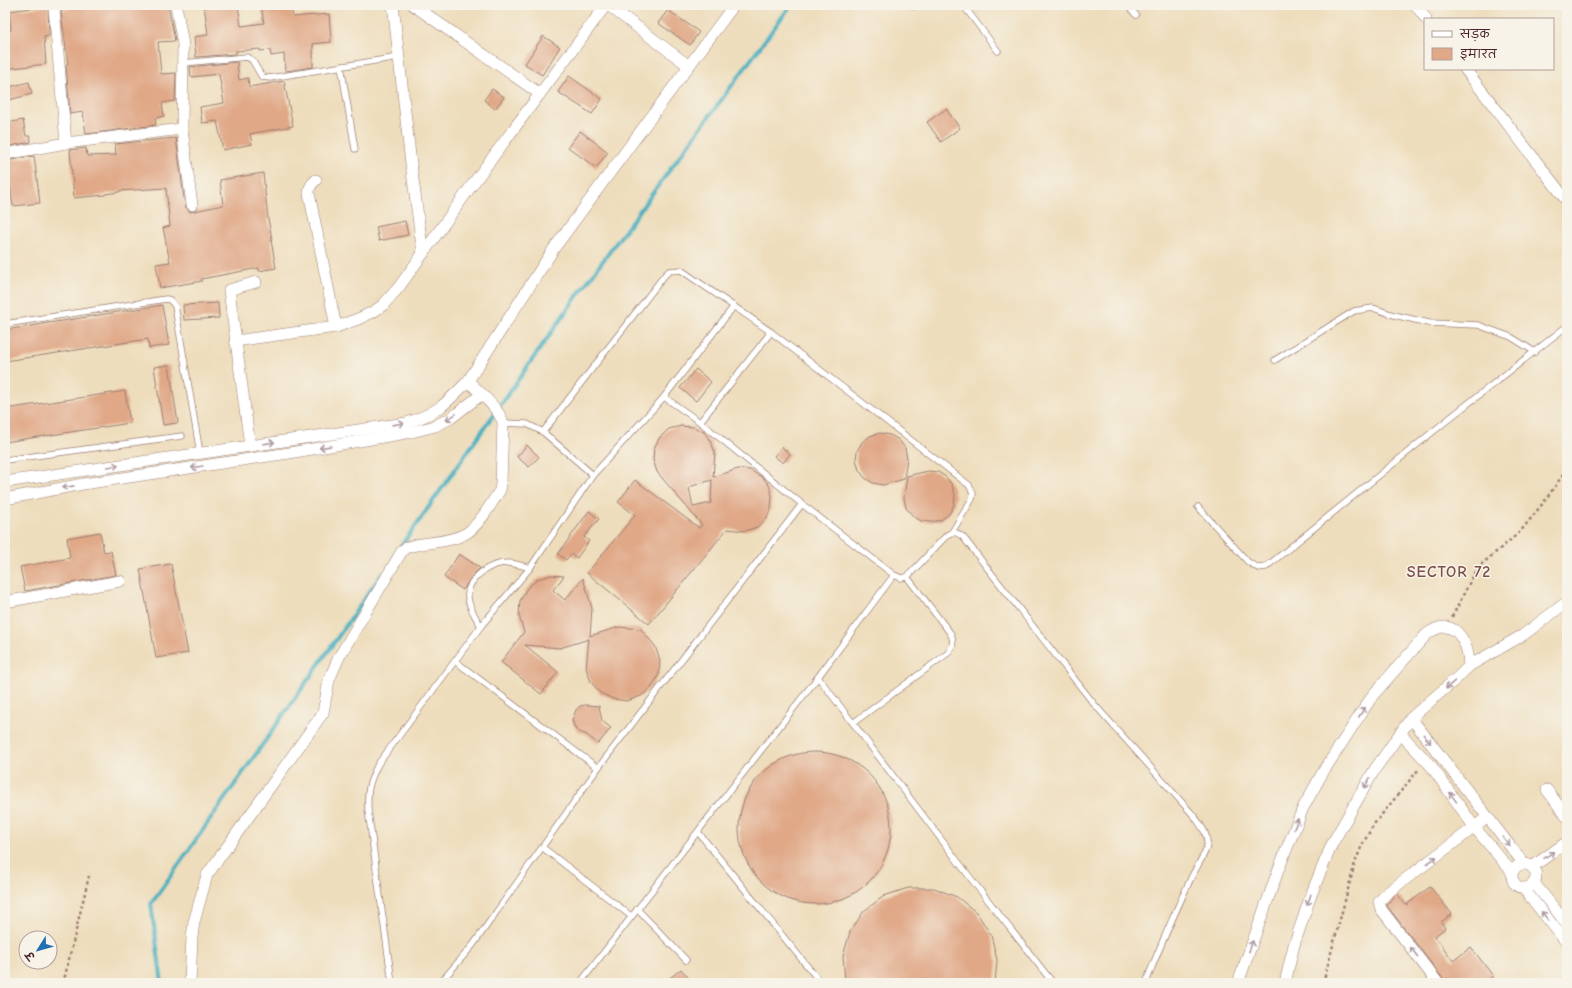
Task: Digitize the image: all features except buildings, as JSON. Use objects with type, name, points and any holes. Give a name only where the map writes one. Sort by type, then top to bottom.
[{"type":"street","points":[[59,5],[54,9],[66,143]]},
{"type":"street","points":[[176,5],[183,45],[182,129],[192,205]]},
{"type":"street","points":[[393,5],[423,254]]},
{"type":"street","points":[[412,5],[540,94]]},
{"type":"street","points":[[235,341],[336,326],[358,319],[373,312],[383,305],[399,287],[607,5],[689,66]]},
{"type":"street","points":[[5,482],[406,423],[434,413],[452,398],[468,381],[555,247],[734,5]]},
{"type":"street","points":[[1466,70],[1567,201]]},
{"type":"street","points":[[5,154],[66,143],[182,129]]},
{"type":"street","points":[[316,180],[309,187],[309,193],[336,326]]},
{"type":"street","points":[[250,446],[229,290],[256,282]]},
{"type":"street","points":[[190,983],[193,930],[197,909],[207,875],[323,713],[329,680],[339,657],[402,552],[407,547],[456,538],[465,534],[472,529],[500,490],[502,484],[501,418],[482,394],[468,381]]},
{"type":"street","points":[[5,499],[83,484],[289,453],[412,432],[435,426],[451,418],[482,394]]},
{"type":"street","points":[[5,602],[120,581]]},
{"type":"street","points":[[1284,983],[1294,944],[1311,895],[1332,844],[1375,769],[1411,718],[1469,666],[1523,635],[1567,602]]},
{"type":"street","points":[[1238,983],[1279,868],[1303,808],[1323,772],[1373,695],[1426,636],[1441,626],[1448,626],[1459,634],[1469,655],[1469,666]]},
{"type":"street","points":[[1411,718],[1488,818],[1536,874],[1534,883],[1528,888],[1524,889]]},
{"type":"street","points":[[1400,733],[1432,767],[1475,828],[1512,872]]},
{"type":"street","points":[[1547,790],[1567,817]]},
{"type":"street","points":[[1438,983],[1381,909],[1379,902],[1387,893],[1488,818]]},
{"type":"street","points":[[1567,842],[1528,865],[1517,866],[1512,872],[1513,883],[1519,888],[1524,889],[1567,943]]},
{"type":"street","points":[[1534,883],[1567,924]]},
{"type":"lane","points":[[963,5],[998,51]]},
{"type":"lane","points":[[1128,5],[1136,15]]},
{"type":"lane","points":[[183,63],[247,57],[252,60],[262,77],[270,78],[399,57]]},
{"type":"lane","points":[[341,66],[355,149]]},
{"type":"lane","points":[[543,432],[669,271],[681,270],[771,332],[969,485],[973,493],[972,499],[952,532],[947,535],[907,577],[901,578],[894,575],[802,504],[700,422],[664,397]]},
{"type":"lane","points":[[5,324],[121,305],[166,299],[170,300],[175,306],[200,453]]},
{"type":"lane","points":[[392,983],[368,810],[370,780],[378,764],[481,626],[530,568],[593,475],[664,397],[734,306]]},
{"type":"lane","points":[[1275,360],[1354,311],[1373,308],[1394,315],[1429,323],[1478,325],[1511,338],[1534,352]]},
{"type":"lane","points":[[1198,507],[1248,562],[1258,568],[1266,567],[1567,326]]},
{"type":"lane","points":[[700,422],[771,332]]},
{"type":"lane","points":[[501,418],[527,424],[543,432],[593,475]]},
{"type":"lane","points":[[5,460],[182,436]]},
{"type":"lane","points":[[440,983],[473,945],[598,768],[802,504]]},
{"type":"lane","points":[[952,532],[958,533],[963,537],[1094,704],[1204,830],[1207,838],[1207,847],[1192,876],[1146,983]]},
{"type":"lane","points":[[481,626],[468,603],[468,589],[479,574],[495,565],[508,563],[530,568]]},
{"type":"lane","points":[[580,983],[698,832],[758,752],[818,678],[894,575]]},
{"type":"lane","points":[[853,723],[948,653],[952,647],[954,641],[951,634],[907,577]]},
{"type":"lane","points":[[455,661],[598,768]]},
{"type":"lane","points":[[818,678],[967,874],[1053,983]]},
{"type":"lane","points":[[698,832],[821,983]]},
{"type":"lane","points":[[542,847],[631,916]]},
{"type":"lane","points":[[637,909],[686,960]]},
{"type":"path","points":[[1448,626],[1477,568],[1520,532],[1544,502],[1567,469]]},
{"type":"path","points":[[1323,983],[1355,862],[1362,845],[1374,824],[1426,760]]},
{"type":"path","points":[[62,983],[89,876]]},
{"type":"waterway","points":[[402,545],[577,296],[791,5]]},
{"type":"waterway","points":[[162,983],[151,904],[382,574]]},
{"type":"district","name":"SECTOR 72","points":[[1449,572]]}]
